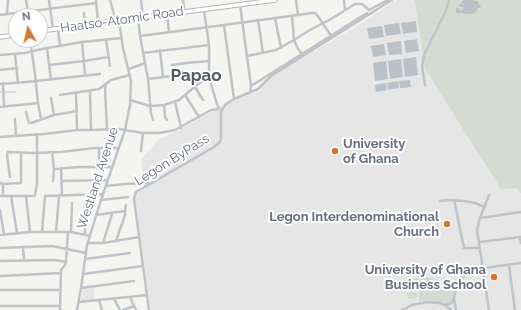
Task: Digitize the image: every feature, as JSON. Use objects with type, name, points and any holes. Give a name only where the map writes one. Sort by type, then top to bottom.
[{"type":"main road","name":"Haatso-Atomic Road","points":[[48,30],[240,5],[248,2],[275,0]]},
{"type":"street","points":[[0,15],[7,14],[8,0]]},
{"type":"street","points":[[49,0],[53,30]]},
{"type":"street","points":[[80,0],[80,5]]},
{"type":"street","name":"Westland Avenue","points":[[77,310],[88,243],[125,130],[132,85],[118,22],[110,0]]},
{"type":"street","points":[[141,0],[143,18]]},
{"type":"street","points":[[183,0],[185,12]]},
{"type":"street","points":[[296,0],[298,15]]},
{"type":"street","points":[[344,0],[345,10]]},
{"type":"street","points":[[247,56],[274,51],[281,48],[355,4],[362,4],[370,10],[388,0]]},
{"type":"street","points":[[251,86],[392,0]]},
{"type":"street","points":[[425,85],[422,66],[424,55],[445,12],[449,0]]},
{"type":"street","points":[[50,9],[94,2],[98,23]]},
{"type":"street","points":[[240,5],[251,86],[250,93]]},
{"type":"street","points":[[204,10],[209,45],[209,77],[220,110]]},
{"type":"street","points":[[332,36],[367,12]]},
{"type":"street","points":[[84,13],[85,25]]},
{"type":"street","points":[[140,36],[315,13],[332,36]]},
{"type":"street","points":[[167,14],[169,32]]},
{"type":"street","points":[[292,16],[294,40],[302,54]]},
{"type":"street","points":[[138,18],[148,79],[152,120]]},
{"type":"street","points":[[275,18],[281,48]]},
{"type":"street","points":[[258,20],[263,53]]},
{"type":"street","points":[[224,25],[234,99]]},
{"type":"street","points":[[58,29],[60,46]]},
{"type":"street","points":[[48,48],[82,42],[122,38]]},
{"type":"street","points":[[106,40],[110,66]]},
{"type":"street","points":[[82,42],[85,75]]},
{"type":"street","points":[[143,52],[209,45]]},
{"type":"street","points":[[31,48],[41,119]]},
{"type":"street","points":[[0,55],[31,52],[47,48],[51,80]]},
{"type":"street","points":[[160,50],[163,77]]},
{"type":"street","points":[[15,54],[18,83]]},
{"type":"street","points":[[0,137],[37,135],[77,130],[107,129],[155,134],[173,131],[181,128],[211,110],[220,110],[234,99],[258,89],[271,76],[302,54]]},
{"type":"street","points":[[49,65],[108,57]]},
{"type":"street","points":[[172,65],[186,62],[210,62]]},
{"type":"street","points":[[129,69],[145,63]]},
{"type":"street","points":[[0,70],[17,68]]},
{"type":"street","points":[[4,106],[1,84],[100,74]]},
{"type":"street","points":[[60,95],[99,90],[113,79],[130,75]]},
{"type":"street","points":[[148,79],[172,76]]},
{"type":"street","points":[[130,100],[150,106],[164,105],[175,102],[209,77]]},
{"type":"street","points":[[104,87],[107,129]]},
{"type":"street","points":[[195,87],[203,100]]},
{"type":"street","points":[[90,91],[91,130]]},
{"type":"street","points":[[76,93],[77,130]]},
{"type":"street","points":[[185,95],[198,117]]},
{"type":"street","points":[[52,98],[54,115]]},
{"type":"street","points":[[175,102],[181,128]]},
{"type":"street","points":[[0,107],[38,103]]},
{"type":"street","points":[[164,105],[167,120]]},
{"type":"street","name":"Legon ByPass","points":[[149,310],[134,200],[136,192],[219,143],[220,110]]},
{"type":"street","points":[[26,112],[30,123],[54,115],[77,111]]},
{"type":"street","points":[[15,119],[16,136]]},
{"type":"street","points":[[140,151],[143,133]]},
{"type":"street","points":[[21,153],[21,182],[19,184],[1,184],[1,196],[34,196],[36,194],[37,135]]},
{"type":"street","points":[[99,148],[99,166]]},
{"type":"street","points":[[10,177],[7,154],[10,152],[37,153],[118,148]]},
{"type":"street","points":[[52,152],[54,168],[53,181]]},
{"type":"street","points":[[54,168],[99,166],[112,167]]},
{"type":"street","points":[[56,232],[62,181],[61,168]]},
{"type":"street","points":[[62,181],[108,180]]},
{"type":"street","points":[[106,186],[151,183]]},
{"type":"street","points":[[42,232],[46,195],[103,194]]},
{"type":"street","points":[[489,195],[477,230],[489,310]]},
{"type":"street","points":[[11,196],[17,233]]},
{"type":"street","points":[[26,196],[30,232]]},
{"type":"street","points":[[101,200],[128,197]]},
{"type":"street","points":[[440,201],[454,200],[470,202],[485,207]]},
{"type":"street","points":[[454,200],[464,248],[480,248]]},
{"type":"street","points":[[0,306],[60,308],[61,269],[66,262],[72,203]]},
{"type":"street","points":[[85,203],[85,234]]},
{"type":"street","points":[[116,241],[125,215],[126,205]]},
{"type":"street","points":[[0,210],[4,234]]},
{"type":"street","points":[[96,215],[125,211]]},
{"type":"street","points":[[480,218],[521,212]]},
{"type":"street","points":[[103,243],[112,214]]},
{"type":"street","points":[[0,235],[30,232],[69,232],[90,236]]},
{"type":"street","points":[[88,243],[103,243],[139,237]]},
{"type":"street","points":[[479,242],[521,237],[521,243]]},
{"type":"street","points":[[0,248],[52,246],[86,253]]},
{"type":"street","points":[[23,247],[24,260]]},
{"type":"street","points":[[85,259],[130,253]]},
{"type":"street","points":[[0,261],[55,260],[66,262]]},
{"type":"street","points":[[445,305],[451,304],[456,289],[463,276],[469,272],[521,263]]},
{"type":"street","points":[[509,265],[515,310]]},
{"type":"street","points":[[83,274],[143,266]]},
{"type":"street","points":[[0,276],[61,273]]},
{"type":"street","points":[[81,288],[134,281]]},
{"type":"street","points":[[0,290],[60,290]]},
{"type":"street","points":[[79,302],[147,295]]},
{"type":"street","points":[[130,297],[136,310]]},
{"type":"street","points":[[454,298],[456,310]]},
{"type":"street","points":[[114,299],[120,310]]},
{"type":"street","points":[[99,300],[102,310]]},
{"type":"street","points":[[402,310],[422,302],[434,302],[445,305],[451,310]]},
{"type":"street","points":[[123,310],[134,306]]},
{"type":"shaded area","name":"University of Ghana","points":[[396,0],[521,0],[521,310],[151,310],[135,198],[138,193],[148,186],[142,169],[141,161],[144,156],[158,140],[238,98],[259,91],[271,76],[352,29]]},
{"type":"shaded area","points":[[415,0],[521,0],[521,194],[517,188],[501,189],[425,69]]},
{"type":"shaded area","points":[[464,0],[478,1],[481,8],[478,8],[475,13],[472,14],[463,14],[462,12],[460,14],[456,13],[457,7],[462,11],[464,9],[459,5]]},
{"type":"shaded area","points":[[416,21],[417,32],[403,34],[401,23]]},
{"type":"shaded area","points":[[399,23],[401,34],[386,36],[384,25]]},
{"type":"shaded area","points":[[382,26],[384,37],[369,39],[367,28]]},
{"type":"shaded area","points":[[417,39],[419,51],[406,53],[404,41]]},
{"type":"shaded area","points":[[401,41],[402,54],[389,55],[387,43]]},
{"type":"shaded area","points":[[384,44],[386,55],[373,57],[371,46]]},
{"type":"shaded area","points":[[416,57],[418,75],[405,77],[403,59]]},
{"type":"shaded area","points":[[401,59],[403,77],[390,79],[388,61]]},
{"type":"shaded area","points":[[386,61],[388,79],[375,81],[373,63]]},
{"type":"shaded area","points":[[410,80],[411,87],[400,88],[399,81]]},
{"type":"shaded area","points":[[398,81],[399,88],[388,90],[387,83]]},
{"type":"shaded area","points":[[386,83],[387,90],[376,92],[375,85]]},
{"type":"shaded area","points":[[423,277],[436,279],[454,287],[452,300],[445,304],[430,300],[419,301],[419,291],[415,288],[413,278]]},
{"type":"shaded area","points":[[94,288],[95,300],[81,301],[83,289]]},
{"type":"shaded area","points":[[416,291],[417,298],[408,299],[407,293]]},
{"type":"waterway","points":[[4,92],[16,92]]},
{"type":"place","name":"University of Ghana","points":[[335,151]]},
{"type":"place","name":"Legon Interdenominational Church","points":[[447,224]]},
{"type":"place","name":"University of Ghana Business School","points":[[494,277]]},
{"type":"district","name":"Papao","points":[[196,76]]}]
